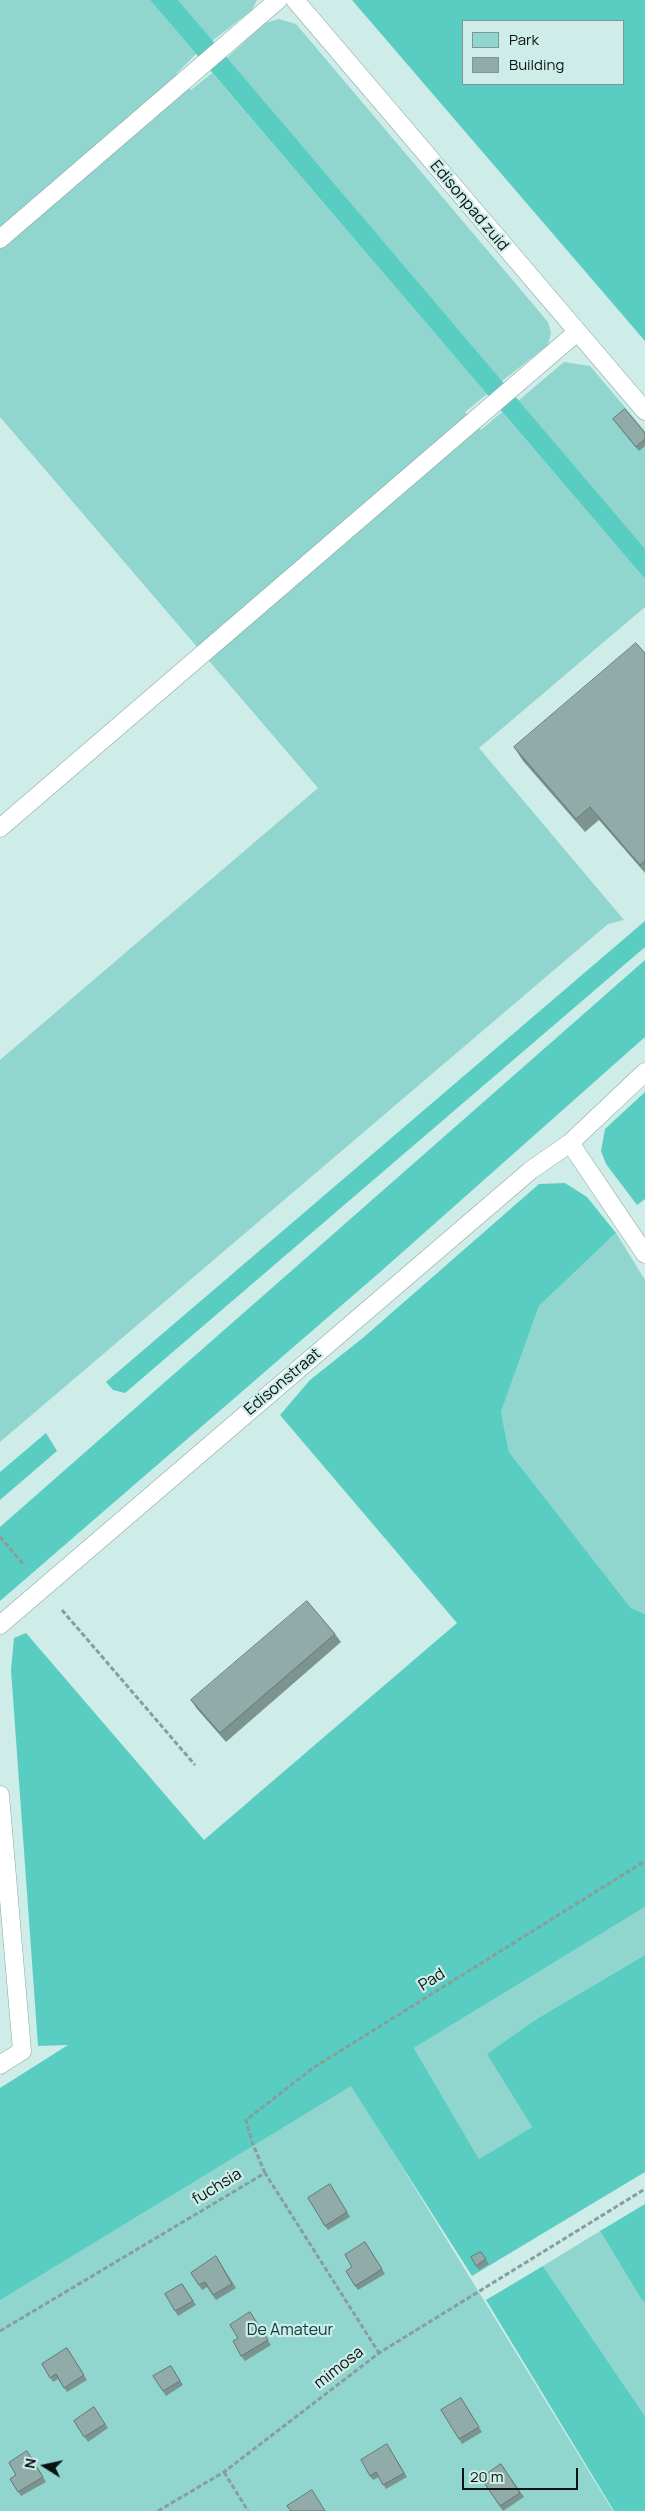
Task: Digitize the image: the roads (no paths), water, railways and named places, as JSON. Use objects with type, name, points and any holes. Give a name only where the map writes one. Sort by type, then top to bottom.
[{"type":"lane","points":[[0,239],[278,0]]},
{"type":"lane","name":"Edisonpad zuid","points":[[295,0],[576,333],[645,411]]},
{"type":"lane","points":[[0,828],[576,333]]},
{"type":"lane","name":"Edisonstraat","points":[[0,1625],[42,1587],[532,1170],[570,1143],[645,1072]]},
{"type":"lane","points":[[570,1143],[645,1254]]},
{"type":"lane","points":[[0,1795],[22,2051],[0,2065]]},
{"type":"park label","name":"De Amateur","points":[[290,2331]]}]
